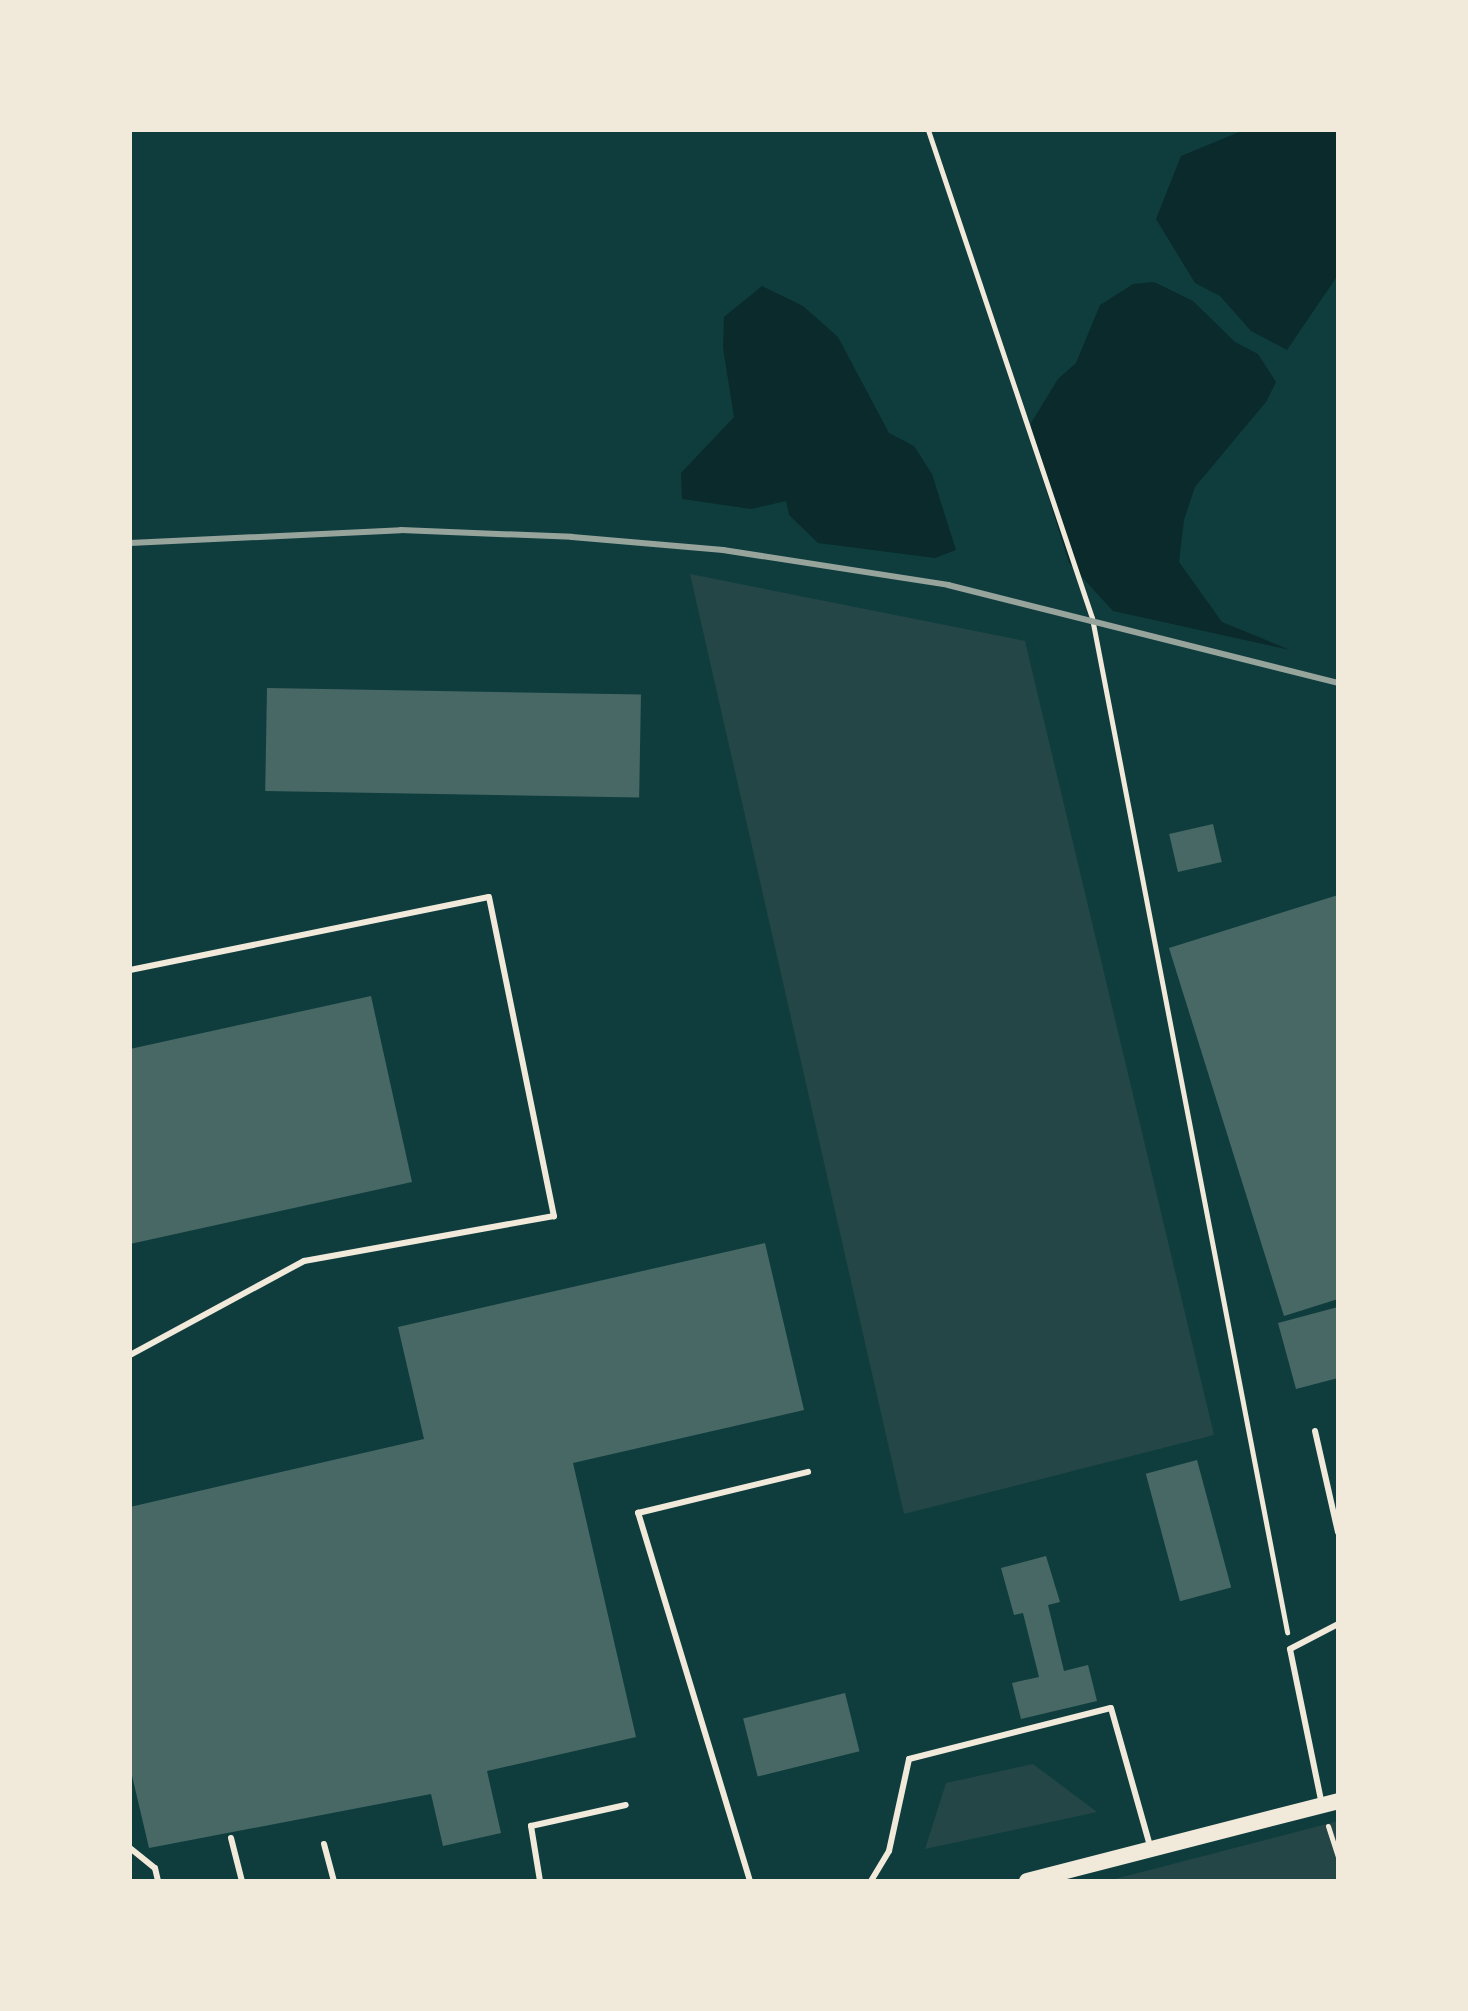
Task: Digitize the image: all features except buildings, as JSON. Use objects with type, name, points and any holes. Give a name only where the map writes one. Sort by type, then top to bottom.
[{"type":"main road","points":[[1027,1881],[1330,1803]]},
{"type":"lane","points":[[130,970],[489,897],[554,1216],[304,1261],[130,1355]]},
{"type":"lane","points":[[1315,1431],[1338,1532]]},
{"type":"lane","points":[[750,1881],[638,1513],[808,1472]]},
{"type":"lane","points":[[1330,1803],[1290,1649],[1338,1624]]},
{"type":"lane","points":[[871,1881],[889,1851],[909,1759],[1111,1708],[1151,1849]]},
{"type":"lane","points":[[540,1881],[531,1826],[626,1805]]},
{"type":"lane","points":[[231,1838],[242,1881]]},
{"type":"lane","points":[[324,1844],[334,1881]]},
{"type":"lane","points":[[130,1848],[155,1868],[158,1881]]},
{"type":"path","points":[[928,130],[1092,618],[1290,1649]]},
{"type":"shaded area","points":[[1244,130],[1338,130],[1338,275],[1287,350],[1251,331],[1220,296],[1195,283],[1156,219],[1181,156]]},
{"type":"shaded area","points":[[1154,282],[1193,301],[1235,342],[1258,354],[1276,382],[1266,402],[1195,487],[1184,520],[1179,562],[1222,622],[1290,650],[1113,611],[1069,563],[1031,442],[1031,423],[1058,379],[1076,363],[1100,305],[1133,284]]},
{"type":"shaded area","points":[[762,286],[803,306],[838,337],[889,433],[914,446],[932,474],[956,550],[935,558],[818,543],[789,515],[786,501],[751,509],[682,499],[681,473],[734,417],[723,348],[724,317]]},
{"type":"shaded area","points":[[690,574],[1025,641],[1214,1435],[904,1514]]},
{"type":"shaded area","points":[[1033,1764],[1097,1812],[925,1849],[946,1783]]},
{"type":"shaded area","points":[[1338,1821],[1338,1881],[1107,1881]]},
{"type":"railway","points":[[130,543],[401,530],[572,537],[723,550],[948,585],[1338,683]]}]
